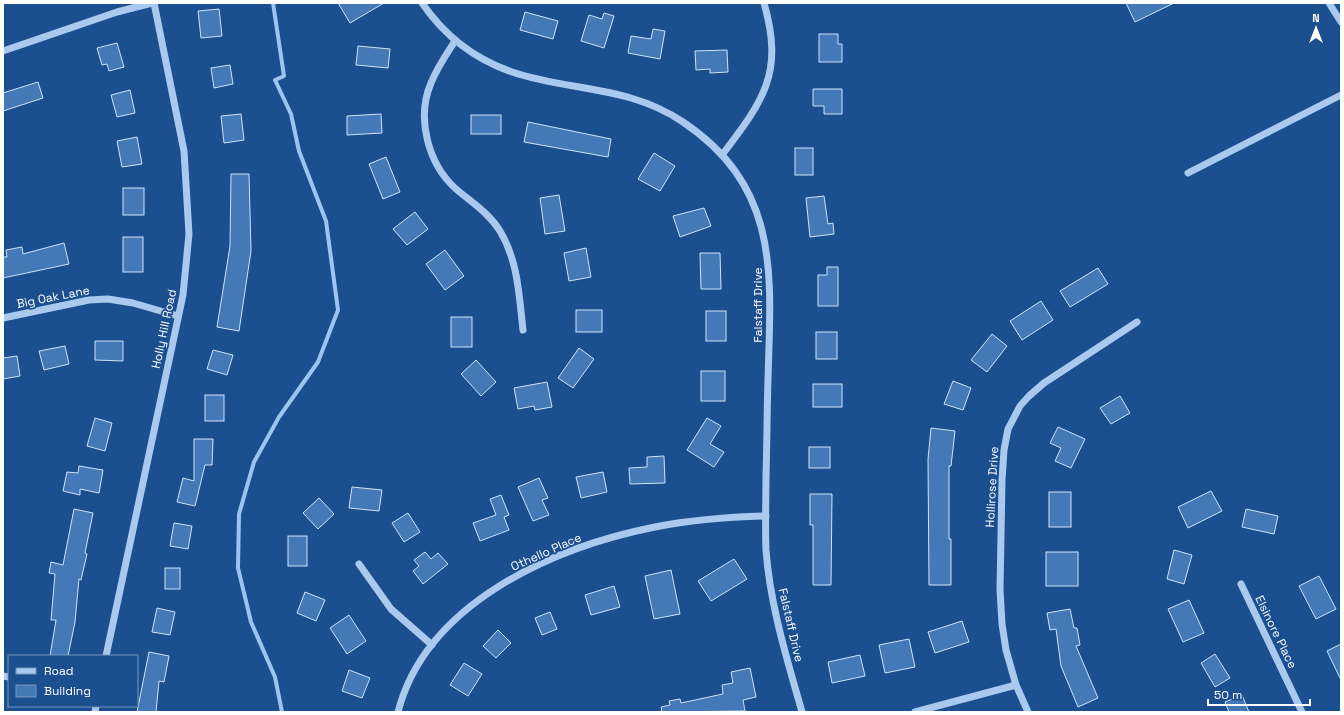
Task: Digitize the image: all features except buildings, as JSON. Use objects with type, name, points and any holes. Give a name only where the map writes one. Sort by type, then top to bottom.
[{"type":"street","points":[[3,51],[117,12],[153,3]]},
{"type":"street","name":"Holly Hill Road","points":[[106,655],[183,295],[189,234],[187,181],[174,99],[153,3]]},
{"type":"street","name":"Falstaff Drive","points":[[422,3],[432,18],[455,41],[471,53],[511,72],[538,79],[615,92],[637,99],[682,122],[707,140],[722,155],[737,173],[748,192],[763,232],[769,264],[771,286],[766,516],[767,562],[773,601],[802,712]]},
{"type":"street","points":[[722,155],[749,119],[769,81],[773,50],[769,20],[764,3]]},
{"type":"street","points":[[1329,3],[1341,22]]},
{"type":"street","points":[[455,41],[440,64],[427,96],[425,124],[428,142],[441,172],[455,188],[491,219],[507,243],[516,269],[523,330]]},
{"type":"street","points":[[1188,173],[1341,95]]},
{"type":"street","name":"Big Oak Lane","points":[[3,318],[89,300],[108,299],[133,303],[178,316]]},
{"type":"street","name":"Hollirose Drive","points":[[1028,712],[1016,685],[1006,650],[1002,624],[1000,590],[1004,450],[1008,429],[1020,406],[1044,383],[1137,322]]},
{"type":"street","name":"Othello Place","points":[[398,712],[409,683],[432,645],[465,610],[487,593],[518,576],[564,554],[597,542],[654,527],[732,517],[766,516]]},
{"type":"street","points":[[359,564],[391,609],[432,645]]},
{"type":"street","name":"Elsinore Place","points":[[1241,584],[1302,712]]},
{"type":"street","points":[[915,712],[1016,685]]},
{"type":"waterway","points":[[273,3],[284,76],[275,80],[291,114],[299,151],[326,221],[338,310],[318,362],[279,417],[254,462],[239,514],[238,568],[251,622],[275,677],[282,712]]}]
